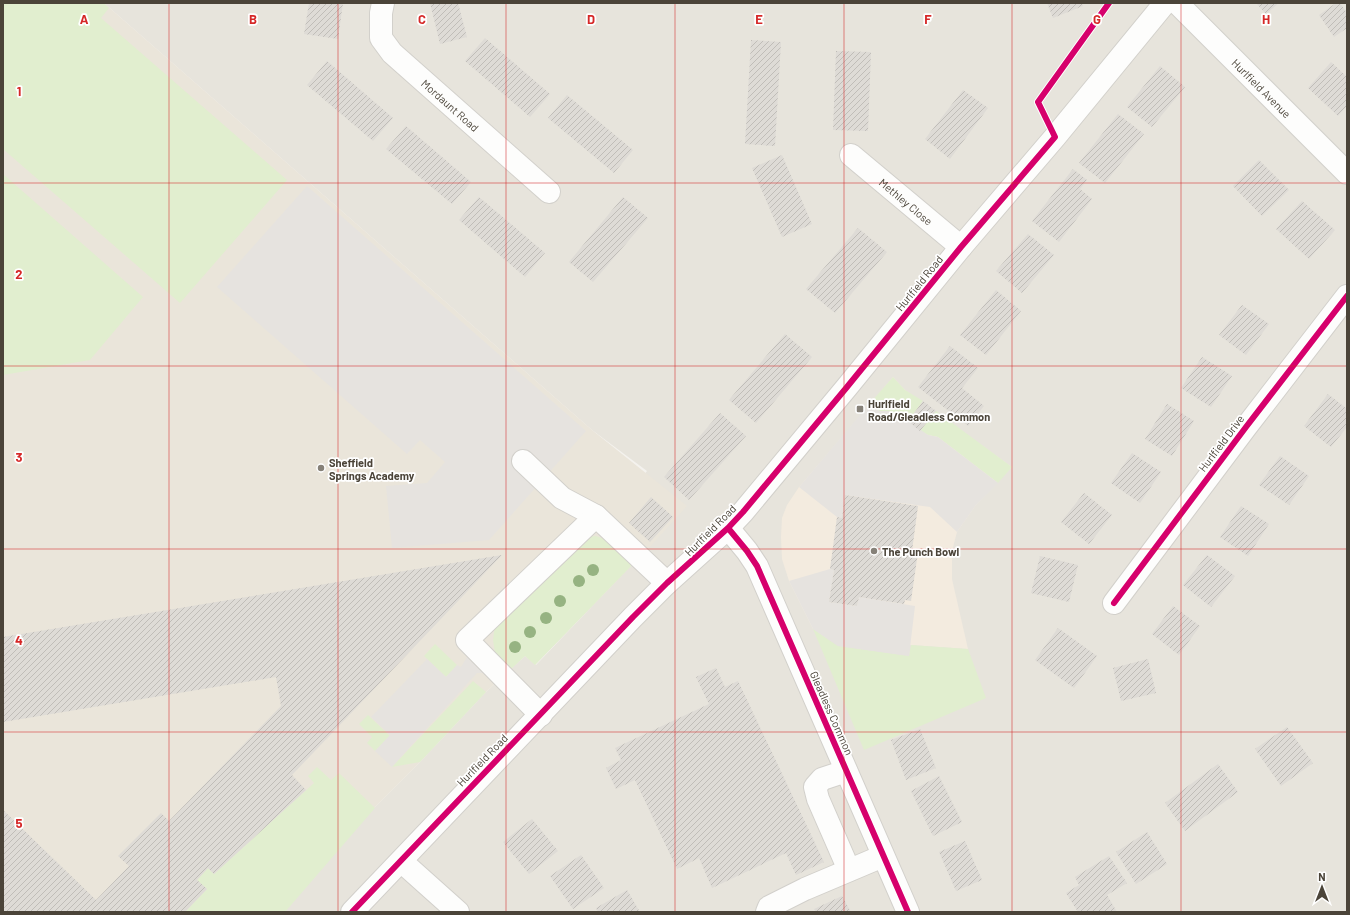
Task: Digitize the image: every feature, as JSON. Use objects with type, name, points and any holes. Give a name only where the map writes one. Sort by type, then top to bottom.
[{"type":"street","name":"Mordaunt Road","points":[[383,3],[381,13],[381,38],[392,53],[550,192]]},
{"type":"street","name":"Hurlfield Road","points":[[352,912],[490,765],[541,715],[633,617],[667,583],[728,528],[847,387],[961,247],[1055,137],[1165,3]]},
{"type":"street","name":"Hurlfield Avenue","points":[[1178,3],[1347,173]]},
{"type":"street","name":"Methley Close","points":[[851,155],[961,247]]},
{"type":"street","name":"Hurlfield Drive","points":[[1114,603],[1246,427],[1347,296]]},
{"type":"street","points":[[523,461],[562,498],[596,516],[667,583]]},
{"type":"street","points":[[541,715],[467,640],[596,516]]},
{"type":"street","name":"Gleadless Common","points":[[728,528],[757,566],[908,912]]},
{"type":"street","points":[[846,771],[822,779],[815,787],[818,799],[849,870]]},
{"type":"street","points":[[767,912],[769,907],[805,889],[883,856]]},
{"type":"street","points":[[401,861],[458,912]]},
{"type":"shaded area","name":"Sheffield Springs Academy","points":[[3,3],[104,3],[592,430],[687,506],[646,551],[535,665],[525,656],[486,692],[370,812],[284,912],[3,912]]},
{"type":"shaded area","points":[[104,3],[1347,3],[1347,912],[284,912],[370,812],[486,692],[525,656],[536,665],[645,551],[622,504],[647,471],[592,430]]},
{"type":"shaded area","points":[[307,186],[586,431],[489,540],[392,548],[386,486],[427,483],[445,462],[420,440],[407,454],[217,287]]},
{"type":"shaded area","points":[[893,377],[905,390],[1012,467],[976,505],[957,532],[952,551],[952,579],[968,649],[910,645],[813,629],[789,581],[782,559],[782,518],[787,505],[799,487]]},
{"type":"shaded area","points":[[871,402],[879,411],[889,411],[908,421],[928,435],[938,437],[998,483],[976,505],[957,532],[930,507],[845,495],[842,518],[837,517],[799,487]]},
{"type":"shaded area","points":[[830,569],[834,570],[829,602],[857,606],[859,597],[915,606],[909,656],[838,646],[813,629],[789,581]]},
{"type":"shaded area","points":[[467,657],[484,673],[477,673],[392,767],[375,751],[390,735],[371,717],[427,659],[446,677],[457,665],[461,667]]},
{"type":"green space","points":[[3,3],[104,3],[109,8],[101,18],[287,180],[180,303],[3,149]]},
{"type":"green space","points":[[3,174],[143,297],[90,360],[3,375]]},
{"type":"green space","points":[[893,377],[905,390],[923,401],[908,421],[889,411],[879,411],[871,402]]},
{"type":"green space","points":[[936,411],[1012,467],[998,483],[938,437],[928,435],[920,431]]},
{"type":"green space","points":[[596,536],[605,539],[635,562],[535,665],[525,656],[510,670],[495,653],[493,640],[495,625],[585,537]]},
{"type":"green space","points":[[813,629],[838,646],[909,656],[911,645],[968,649],[986,698],[864,750]]},
{"type":"green space","points":[[435,644],[457,665],[446,677],[424,656]]},
{"type":"green space","points":[[473,681],[486,692],[420,762],[392,767]]},
{"type":"green space","points":[[368,715],[390,736],[375,751],[367,743],[372,737],[359,724]]},
{"type":"green space","points":[[317,767],[331,780],[339,773],[375,808],[285,912],[185,912],[207,889],[197,880],[208,868],[214,874],[314,783],[308,776]]},
{"type":"building","points":[[309,3],[343,3],[338,39],[304,34]]},
{"type":"building","points":[[430,3],[458,3],[467,37],[440,44]]},
{"type":"building","points":[[1047,3],[1082,3],[1083,6],[1053,18]]},
{"type":"building","points":[[1256,3],[1279,3],[1266,14]]},
{"type":"building","points":[[1336,3],[1340,3],[1347,13],[1347,28],[1334,37],[1319,15]]},
{"type":"building","points":[[485,38],[550,94],[530,117],[465,61]]},
{"type":"building","points":[[751,40],[781,42],[775,146],[745,144]]},
{"type":"building","points":[[836,51],[871,52],[868,131],[833,130]]},
{"type":"building","points":[[327,61],[393,118],[373,141],[307,85]]},
{"type":"building","points":[[1331,62],[1347,77],[1347,106],[1338,116],[1308,88]]},
{"type":"building","points":[[1160,66],[1185,87],[1152,127],[1127,107]]},
{"type":"building","points":[[963,90],[988,108],[950,159],[925,139]]},
{"type":"building","points":[[567,95],[633,150],[614,173],[548,118]]},
{"type":"building","points":[[1118,114],[1144,134],[1105,183],[1079,163]]},
{"type":"building","points":[[406,126],[471,182],[452,204],[386,149]]},
{"type":"building","points":[[782,155],[812,224],[782,237],[752,168]]},
{"type":"building","points":[[1259,160],[1289,190],[1262,216],[1233,186]]},
{"type":"building","points":[[1073,169],[1087,180],[1080,189],[1092,199],[1059,242],[1032,221]]},
{"type":"building","points":[[479,197],[545,253],[525,277],[459,220]]},
{"type":"building","points":[[623,197],[648,218],[593,282],[569,262]]},
{"type":"building","points":[[1302,201],[1335,230],[1309,259],[1276,229]]},
{"type":"building","points":[[858,228],[887,252],[835,313],[806,289]]},
{"type":"building","points":[[1028,234],[1054,255],[1022,293],[996,271]]},
{"type":"building","points":[[996,290],[1021,311],[986,355],[960,335]]},
{"type":"building","points":[[1242,305],[1269,324],[1246,355],[1219,335]]},
{"type":"building","points":[[785,334],[812,357],[756,423],[729,400]]},
{"type":"building","points":[[950,346],[978,368],[962,388],[984,406],[968,426],[918,387]]},
{"type":"building","points":[[1202,357],[1232,376],[1211,407],[1181,388]]},
{"type":"building","points":[[1328,394],[1347,409],[1347,427],[1331,447],[1304,426]]},
{"type":"building","points":[[923,401],[936,411],[920,431],[908,421]]},
{"type":"building","points":[[1167,404],[1194,421],[1172,456],[1145,439]]},
{"type":"building","points":[[720,413],[746,436],[689,500],[664,477]]},
{"type":"building","points":[[1132,453],[1161,472],[1140,503],[1111,483]]},
{"type":"building","points":[[1280,456],[1309,476],[1289,505],[1259,485]]},
{"type":"building","points":[[1084,493],[1112,515],[1089,544],[1061,522]]},
{"type":"building","name":"The Punch Bowl","points":[[845,495],[918,506],[912,551],[918,552],[911,601],[905,600],[904,604],[859,597],[857,606],[829,602],[834,570],[830,569],[837,517],[842,518]]},
{"type":"building","points":[[651,497],[673,517],[650,542],[629,523]]},
{"type":"building","points":[[1241,506],[1269,524],[1248,556],[1220,537]]},
{"type":"building","points":[[502,555],[292,775],[306,790],[214,874],[208,868],[197,880],[207,889],[185,912],[3,912],[3,810],[96,900],[129,866],[118,856],[161,813],[169,821],[281,706],[276,677],[3,722],[3,637]]},
{"type":"building","points":[[1207,555],[1235,576],[1211,607],[1183,585]]},
{"type":"building","points":[[1040,556],[1078,565],[1069,602],[1031,593]]},
{"type":"building","points":[[1173,606],[1200,626],[1179,655],[1152,634]]},
{"type":"building","points":[[1058,628],[1097,656],[1074,688],[1035,660]]},
{"type":"building","points":[[1148,659],[1156,693],[1121,701],[1113,668]]},
{"type":"building","points":[[716,668],[725,687],[738,681],[824,862],[796,875],[786,853],[712,888],[699,858],[677,869],[635,780],[616,789],[606,768],[621,760],[615,748],[709,704],[696,677]]},
{"type":"building","points":[[1287,727],[1313,763],[1281,786],[1255,749]]},
{"type":"building","points":[[920,729],[936,768],[906,780],[891,740]]},
{"type":"building","points":[[1218,764],[1238,792],[1185,831],[1165,803]]},
{"type":"building","points":[[939,776],[962,822],[933,836],[911,791]]},
{"type":"building","points":[[532,819],[558,851],[529,874],[503,842]]},
{"type":"building","points":[[1147,832],[1167,864],[1136,884],[1116,852]]},
{"type":"building","points":[[965,841],[982,880],[956,891],[939,852]]},
{"type":"building","points":[[581,855],[604,888],[573,909],[550,876]]},
{"type":"building","points":[[1109,856],[1127,883],[1107,895],[1117,912],[1078,912],[1066,893],[1079,885],[1075,877]]},
{"type":"building","points":[[627,890],[640,912],[598,912],[596,908]]},
{"type":"building","points":[[842,896],[851,912],[816,912],[814,909]]},
{"type":"cycle path","points":[[352,912],[633,617],[667,583],[728,528],[743,512],[961,247],[1055,137],[1038,102],[1109,3]]},
{"type":"cycle path","points":[[1114,603],[1246,427],[1347,296]]},
{"type":"cycle path","points":[[728,528],[757,566],[908,912]]},
{"type":"place","name":"Hurlfield Road/Gleadless Common","points":[[860,409]]},
{"type":"place","name":"Sheffield Springs Academy","points":[[321,468]]},
{"type":"place","name":"The Punch Bowl","points":[[874,551]]}]
